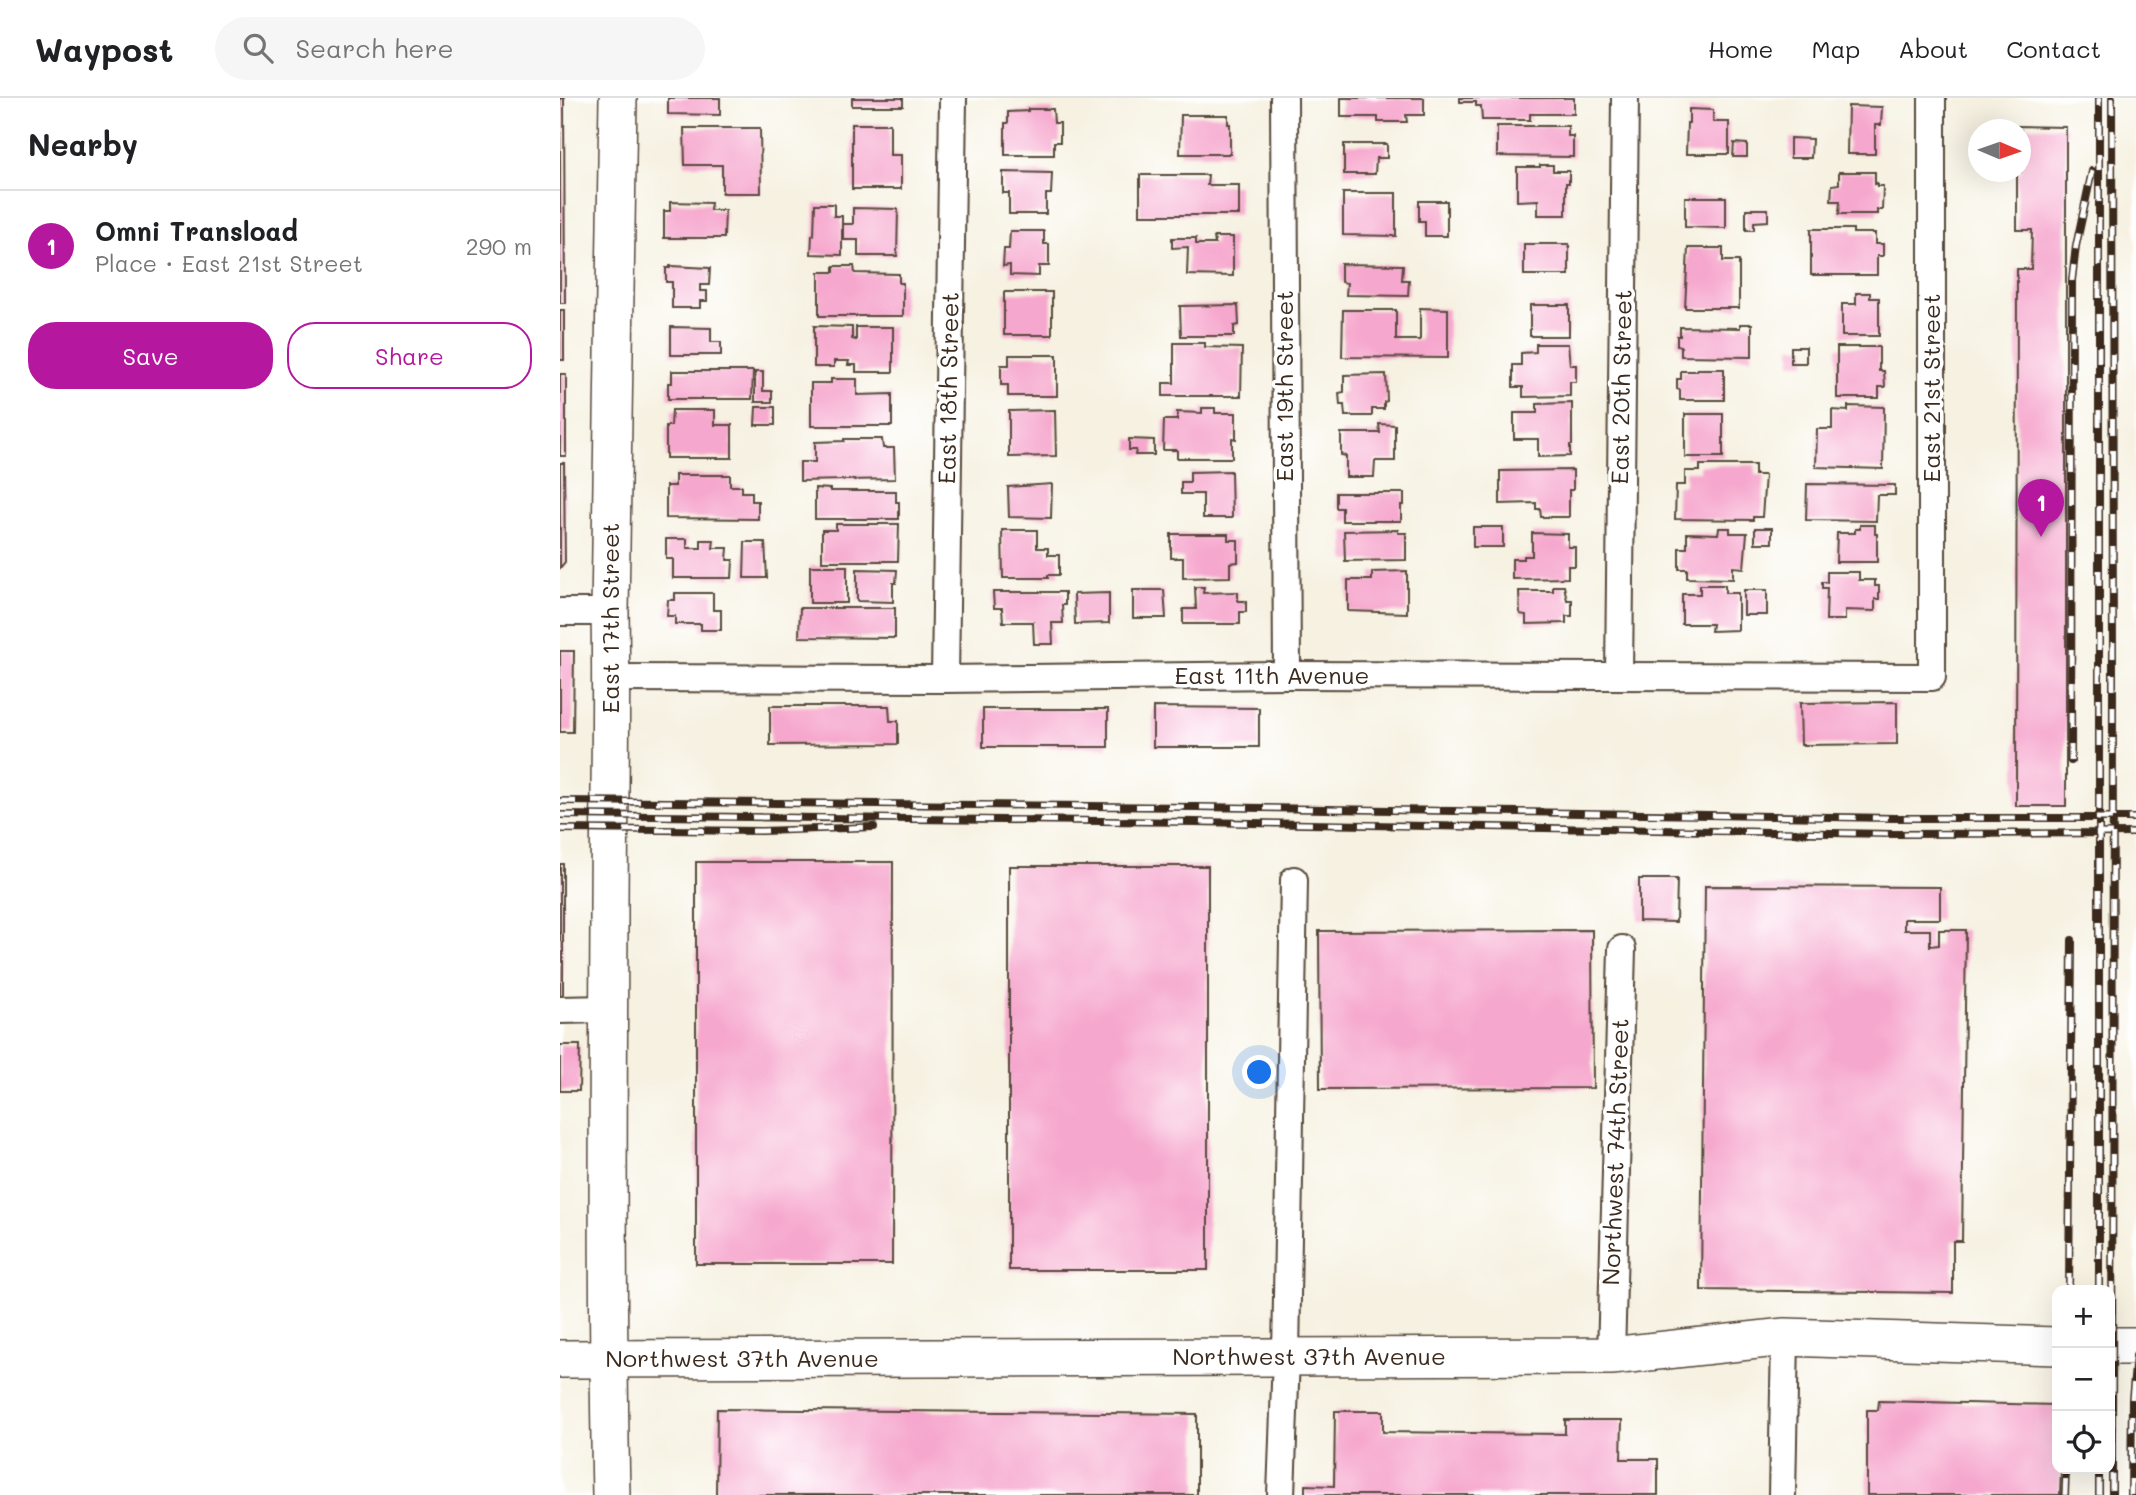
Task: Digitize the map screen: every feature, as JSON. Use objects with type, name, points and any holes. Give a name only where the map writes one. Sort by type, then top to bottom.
[{"type":"street","name":"East 17th Street","points":[[611,1495],[608,1359],[608,1009],[610,612],[618,98]]},
{"type":"street","name":"East 18th Street","points":[[945,679],[953,98]]},
{"type":"street","name":"East 19th Street","points":[[1284,98],[1287,675]]},
{"type":"street","name":"East 20th Street","points":[[1619,676],[1625,98]]},
{"type":"street","name":"East 21st Street","points":[[1932,98],[1932,677]]},
{"type":"street","points":[[560,612],[610,612]]},
{"type":"street","name":"East 11th Avenue","points":[[611,678],[945,679],[1287,675],[1932,677]]},
{"type":"street","points":[[1281,1495],[1294,880]]},
{"type":"street","name":"Northwest 74th Street","points":[[1611,1356],[1622,949]]},
{"type":"street","points":[[560,1010],[608,1009]]},
{"type":"street","points":[[1782,1495],[1785,1337]]},
{"type":"street","name":"Northwest 37th Avenue","points":[[560,1359],[1611,1356],[1785,1337],[2052,1346]]},
{"type":"street","points":[[2115,1346],[2136,1346]]},
{"type":"building","points":[[560,98],[564,98],[565,303],[560,303]]},
{"type":"building","points":[[668,98],[720,98],[720,115],[668,114]]},
{"type":"building","points":[[852,98],[903,98],[903,106],[852,106]]},
{"type":"building","points":[[1341,98],[1424,98],[1424,115],[1406,115],[1407,122],[1378,122],[1378,117],[1341,117]]},
{"type":"building","points":[[1460,98],[1574,98],[1574,114],[1530,114],[1530,120],[1482,120],[1481,106],[1476,106],[1476,102],[1460,102]]},
{"type":"building","points":[[1848,106],[1882,107],[1881,125],[1875,125],[1875,154],[1847,154]]},
{"type":"building","points":[[1053,109],[1054,123],[1060,123],[1060,142],[1054,142],[1054,155],[1005,155],[1005,123],[1008,123],[1008,112]]},
{"type":"building","points":[[1689,109],[1713,110],[1713,122],[1729,122],[1729,154],[1686,154]]},
{"type":"building","points":[[1181,115],[1228,115],[1230,154],[1180,154]]},
{"type":"building","points":[[852,124],[890,124],[890,155],[901,155],[901,189],[852,189]]},
{"type":"building","points":[[1497,126],[1568,126],[1568,136],[1573,136],[1573,157],[1497,156]]},
{"type":"building","points":[[2031,126],[2066,127],[2066,806],[2016,806],[2017,269],[2031,269],[2032,230],[2017,230],[2017,182],[2031,182]]},
{"type":"building","points":[[684,128],[760,128],[761,193],[722,193],[722,165],[685,165]]},
{"type":"building","points":[[1790,138],[1812,139],[1811,158],[1790,158]]},
{"type":"building","points":[[1734,143],[1747,144],[1747,157],[1733,157]]},
{"type":"building","points":[[1344,144],[1387,144],[1387,158],[1376,158],[1375,174],[1344,174]]},
{"type":"building","points":[[1553,165],[1553,171],[1569,171],[1569,183],[1566,183],[1566,215],[1538,215],[1538,200],[1517,201],[1517,167]]},
{"type":"building","points":[[1003,172],[1052,173],[1051,194],[1046,194],[1046,214],[1009,214],[1009,193],[1003,193]]},
{"type":"building","points":[[1839,172],[1875,172],[1875,184],[1883,186],[1882,210],[1877,210],[1877,214],[1839,214],[1840,201],[1831,201],[1832,185],[1839,184]]},
{"type":"building","points":[[1140,175],[1208,175],[1207,185],[1239,185],[1239,215],[1140,215]]},
{"type":"building","points":[[1343,193],[1396,193],[1396,236],[1343,235]]},
{"type":"building","points":[[1685,197],[1726,197],[1726,228],[1685,227]]},
{"type":"building","points":[[1419,201],[1447,201],[1447,236],[1425,236],[1425,221],[1419,221]]},
{"type":"building","points":[[670,202],[711,203],[710,210],[725,210],[724,238],[664,238],[664,211],[670,211]]},
{"type":"building","points":[[815,204],[834,204],[834,216],[842,216],[842,255],[811,254]]},
{"type":"building","points":[[853,208],[898,209],[897,256],[858,256],[858,240],[843,240],[843,224],[853,224]]},
{"type":"building","points":[[1746,209],[1768,209],[1768,221],[1754,222],[1754,230],[1746,230]]},
{"type":"building","points":[[1811,229],[1853,229],[1853,233],[1875,233],[1875,244],[1883,244],[1883,256],[1877,256],[1877,275],[1811,275]]},
{"type":"building","points":[[1010,231],[1044,231],[1044,244],[1049,244],[1049,266],[1039,266],[1039,276],[1010,275],[1010,265],[1003,266],[1004,249],[1009,249]]},
{"type":"building","points":[[1214,237],[1233,237],[1233,276],[1187,275],[1188,247],[1172,248],[1172,238],[1196,238],[1196,244],[1215,244]]},
{"type":"building","points":[[1524,244],[1569,244],[1569,275],[1524,275]]},
{"type":"building","points":[[1688,248],[1723,248],[1723,261],[1739,261],[1739,308],[1685,308]]},
{"type":"building","points":[[1341,264],[1403,265],[1402,280],[1409,280],[1408,296],[1346,295],[1347,283],[1341,282]]},
{"type":"building","points":[[834,266],[854,266],[855,273],[899,274],[899,283],[903,283],[903,316],[819,316],[819,272],[834,272]]},
{"type":"building","points":[[666,268],[710,268],[709,285],[700,285],[700,291],[707,291],[707,301],[700,301],[700,308],[672,308],[672,282],[666,282]]},
{"type":"building","points":[[1004,292],[1052,292],[1052,335],[1004,335]]},
{"type":"building","points":[[1856,293],[1870,293],[1870,298],[1879,298],[1879,336],[1842,336],[1842,304],[1856,304]]},
{"type":"building","points":[[1238,305],[1239,325],[1234,326],[1234,336],[1181,336],[1180,306]]},
{"type":"building","points":[[1530,305],[1569,305],[1569,336],[1530,336]]},
{"type":"building","points":[[1420,308],[1448,309],[1448,358],[1342,357],[1343,310],[1396,310],[1396,340],[1420,340]]},
{"type":"building","points":[[560,310],[564,310],[564,360],[560,360]]},
{"type":"building","points":[[1740,324],[1752,324],[1752,357],[1681,356],[1681,346],[1677,345],[1680,327],[1740,328]]},
{"type":"building","points":[[814,326],[852,327],[852,339],[856,340],[856,327],[893,327],[893,372],[856,372],[856,365],[848,365],[849,361],[834,361],[834,367],[814,367]]},
{"type":"building","points":[[671,327],[711,328],[711,342],[721,342],[721,355],[671,355]]},
{"type":"building","points":[[1174,343],[1205,343],[1205,347],[1242,348],[1241,396],[1163,396],[1163,383],[1174,383]]},
{"type":"building","points":[[1536,344],[1568,344],[1570,365],[1576,365],[1576,382],[1570,382],[1570,396],[1523,397],[1523,387],[1513,387],[1513,365],[1521,365],[1521,353],[1536,352]]},
{"type":"building","points":[[1791,347],[1806,347],[1806,363],[1791,363]]},
{"type":"building","points":[[1837,347],[1879,347],[1879,371],[1884,371],[1885,387],[1879,387],[1879,398],[1837,398]]},
{"type":"building","points":[[1009,355],[1057,355],[1057,396],[1008,396],[1008,385],[1001,385],[1001,365],[1009,365]]},
{"type":"building","points":[[1724,369],[1724,400],[1680,400],[1677,379],[1681,379],[1681,371]]},
{"type":"building","points":[[672,371],[753,371],[752,399],[668,399],[668,383],[672,383]]},
{"type":"building","points":[[755,372],[763,372],[763,391],[772,391],[772,402],[755,402]]},
{"type":"building","points":[[560,374],[566,374],[566,456],[560,456]]},
{"type":"building","points":[[1386,374],[1387,401],[1384,402],[1384,409],[1372,409],[1372,416],[1345,416],[1339,393],[1344,392],[1344,375]]},
{"type":"building","points":[[831,379],[857,379],[857,395],[892,394],[892,426],[811,426],[811,383],[831,383]]},
{"type":"building","points":[[1572,403],[1570,456],[1538,457],[1538,439],[1514,439],[1514,413],[1537,413],[1537,404]]},
{"type":"building","points":[[1848,406],[1884,407],[1883,469],[1816,467],[1817,429],[1832,429],[1832,410],[1848,411]]},
{"type":"building","points":[[756,407],[775,407],[775,425],[755,425]]},
{"type":"building","points":[[1202,408],[1215,408],[1215,413],[1236,413],[1236,439],[1232,438],[1232,458],[1177,458],[1177,450],[1163,450],[1164,420],[1177,420],[1177,412],[1202,413]]},
{"type":"building","points":[[672,410],[715,410],[715,425],[732,425],[732,458],[666,458],[666,426],[671,426]]},
{"type":"building","points":[[1055,410],[1056,456],[1009,457],[1009,411]]},
{"type":"building","points":[[1685,414],[1723,414],[1723,457],[1685,457]]},
{"type":"building","points":[[1379,424],[1395,425],[1395,461],[1375,461],[1374,477],[1346,477],[1346,456],[1341,455],[1341,433],[1380,433]]},
{"type":"building","points":[[882,439],[883,448],[894,448],[895,479],[800,481],[800,462],[815,462],[815,442]]},
{"type":"building","points":[[1129,439],[1154,440],[1154,455],[1135,455],[1136,450],[1129,450]]},
{"type":"building","points":[[560,463],[564,463],[565,562],[560,568]]},
{"type":"building","points":[[1700,465],[1755,465],[1755,475],[1765,475],[1762,517],[1753,517],[1753,520],[1675,519],[1676,485],[1685,485],[1685,471],[1700,471]]},
{"type":"building","points":[[1573,470],[1573,490],[1569,490],[1569,517],[1541,517],[1536,503],[1500,504],[1500,471]]},
{"type":"building","points":[[1231,471],[1232,518],[1203,518],[1203,494],[1181,494],[1181,482],[1190,482],[1190,472]]},
{"type":"building","points":[[675,475],[730,475],[730,486],[742,486],[742,492],[752,492],[752,501],[758,501],[758,519],[666,518],[666,486],[675,486]]},
{"type":"building","points":[[1052,484],[1051,518],[1009,517],[1008,487]]},
{"type":"building","points":[[1807,484],[1895,485],[1895,495],[1877,495],[1876,521],[1806,520]]},
{"type":"building","points":[[815,488],[830,491],[896,491],[899,519],[815,519]]},
{"type":"building","points":[[1336,493],[1404,493],[1401,521],[1342,521],[1342,508],[1336,508]]},
{"type":"building","points":[[836,524],[899,524],[898,561],[822,561],[822,530],[836,530]]},
{"type":"building","points":[[1860,525],[1875,525],[1877,562],[1836,562],[1837,533],[1855,533],[1855,529],[1860,529]]},
{"type":"building","points":[[1473,527],[1503,527],[1503,547],[1473,547]]},
{"type":"building","points":[[1719,528],[1730,528],[1730,533],[1747,533],[1744,568],[1733,567],[1733,579],[1687,578],[1687,569],[1679,569],[1679,548],[1687,548],[1687,533],[1718,534]]},
{"type":"building","points":[[1755,528],[1772,528],[1772,543],[1755,543]]},
{"type":"building","points":[[1002,530],[1037,530],[1037,548],[1048,548],[1048,555],[1059,555],[1059,575],[1048,575],[1048,578],[1003,578]]},
{"type":"building","points":[[1398,530],[1398,533],[1406,533],[1406,560],[1345,561],[1344,531]]},
{"type":"building","points":[[1532,533],[1568,534],[1568,547],[1575,547],[1575,566],[1568,566],[1568,578],[1512,579],[1512,559],[1532,556]]},
{"type":"building","points":[[1171,534],[1228,534],[1228,540],[1238,540],[1238,562],[1230,563],[1230,577],[1183,578],[1183,558],[1171,558]]},
{"type":"building","points":[[666,539],[687,539],[687,548],[701,548],[701,540],[714,540],[713,548],[728,548],[727,560],[733,560],[732,578],[673,578],[673,559],[666,559]]},
{"type":"building","points":[[745,542],[765,542],[767,578],[744,578]]},
{"type":"building","points":[[810,566],[847,566],[847,603],[810,603]]},
{"type":"building","points":[[857,569],[897,570],[896,583],[893,583],[893,602],[857,601]]},
{"type":"building","points":[[1407,571],[1407,613],[1348,611],[1348,580],[1372,580],[1372,572]]},
{"type":"building","points":[[1827,572],[1859,572],[1859,580],[1875,580],[1875,586],[1879,586],[1879,599],[1875,599],[1875,611],[1845,610],[1845,620],[1826,620],[1827,588],[1822,588],[1822,582],[1827,582]]},
{"type":"building","points":[[1700,585],[1725,585],[1725,593],[1738,593],[1738,630],[1711,631],[1712,624],[1682,624],[1682,594],[1700,594]]},
{"type":"building","points":[[1553,586],[1564,586],[1567,600],[1572,600],[1572,616],[1566,616],[1566,623],[1526,624],[1526,615],[1520,614],[1519,591],[1553,591]]},
{"type":"building","points":[[1195,587],[1204,587],[1203,593],[1238,592],[1238,601],[1246,601],[1246,612],[1240,612],[1240,624],[1183,624],[1183,609],[1196,609]]},
{"type":"building","points":[[1133,590],[1164,590],[1166,618],[1133,618]]},
{"type":"building","points":[[1744,590],[1767,590],[1767,615],[1744,615]]},
{"type":"building","points":[[993,592],[1065,592],[1065,605],[1062,605],[1063,623],[1052,623],[1053,644],[1034,644],[1033,622],[1003,622],[1002,608],[994,608]]},
{"type":"building","points":[[675,593],[713,593],[713,610],[721,610],[721,630],[701,630],[701,624],[675,624],[675,616],[667,616],[668,600],[675,600]]},
{"type":"building","points":[[1109,593],[1109,623],[1075,624],[1074,594]]},
{"type":"building","points":[[800,608],[895,608],[895,638],[799,637]]},
{"type":"building","points":[[560,651],[574,651],[573,732],[560,732]]},
{"type":"building","points":[[1897,702],[1897,744],[1801,745],[1800,703]]},
{"type":"building","points":[[770,706],[889,706],[890,721],[898,721],[898,744],[770,745]]},
{"type":"building","points":[[1153,707],[1259,708],[1259,747],[1153,747]]},
{"type":"building","points":[[983,709],[1108,709],[1108,747],[983,747]]},
{"type":"building","points":[[696,862],[893,862],[892,1264],[696,1264]]},
{"type":"building","points":[[560,864],[563,864],[563,997],[560,997]]},
{"type":"building","points":[[1009,866],[1208,866],[1208,1270],[1009,1270]]},
{"type":"building","points":[[1639,879],[1677,879],[1676,922],[1639,921]]},
{"type":"building","points":[[1705,886],[1940,887],[1940,919],[1904,919],[1904,930],[1930,930],[1930,946],[1939,945],[1939,930],[1966,930],[1962,1241],[1953,1241],[1953,1293],[1701,1290]]},
{"type":"building","points":[[1592,930],[1593,1088],[1320,1089],[1319,931]]},
{"type":"building","points":[[560,1045],[580,1045],[579,1091],[560,1091]]},
{"type":"building","points":[[1879,1401],[2052,1405],[2052,1474],[2061,1474],[2060,1495],[1867,1495],[1867,1410],[1878,1410]]},
{"type":"building","points":[[717,1409],[1197,1414],[1197,1495],[716,1495]]},
{"type":"building","points":[[1335,1411],[1383,1411],[1383,1432],[1565,1434],[1565,1420],[1622,1420],[1621,1459],[1658,1459],[1658,1495],[1305,1495],[1305,1485],[1334,1486]]},
{"type":"railway","points":[[2099,98],[2099,1285]]},
{"type":"railway","points":[[2112,98],[2112,1495]]},
{"type":"railway","points":[[2071,761],[2072,280],[2076,246],[2092,171]]},
{"type":"railway","points":[[560,801],[1196,807],[1893,818],[2136,818]]},
{"type":"railway","points":[[560,815],[1893,834],[2136,833]]},
{"type":"railway","points":[[560,829],[762,831],[874,827]]},
{"type":"railway","points":[[2069,1285],[2072,940]]},
{"type":"railway","points":[[2131,1495],[2132,1399],[2136,1356]]},
{"type":"railway","points":[[2065,1495],[2066,1474]]},
{"type":"railway","points":[[2099,1474],[2099,1495]]},
{"type":"place","name":"Omni Transload","points":[[2041,537]]}]
